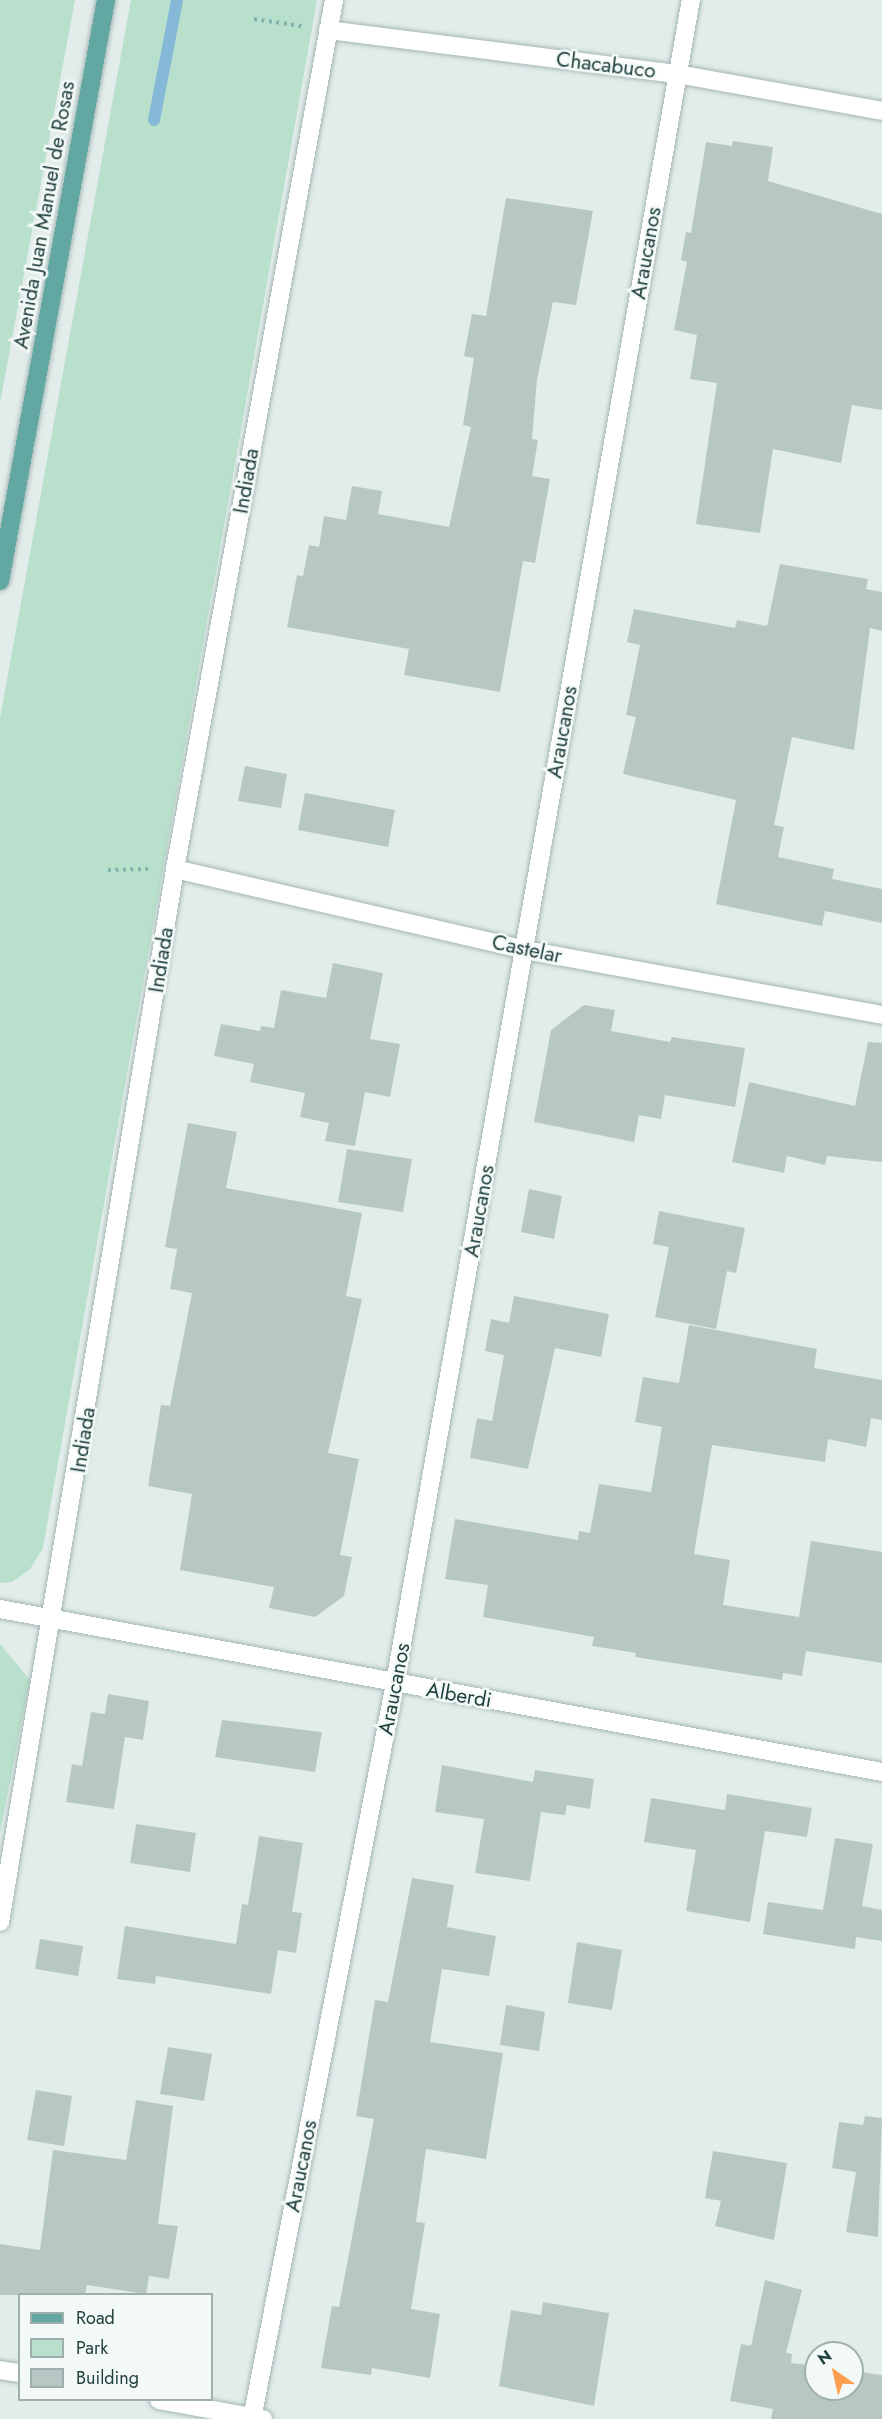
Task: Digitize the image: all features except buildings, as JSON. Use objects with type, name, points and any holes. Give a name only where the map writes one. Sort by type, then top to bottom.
[{"type":"main road","name":"Avenida Juan Manuel de Rosas","points":[[0,581],[106,0]]},
{"type":"street","name":"Indiada","points":[[0,1922],[54,1618],[175,869],[334,0]]},
{"type":"street","name":"Araucanos","points":[[256,2418],[395,1683],[691,0]]},
{"type":"street","name":"Chacabuco","points":[[328,30],[677,74],[882,111]]},
{"type":"street","name":"Castelar","points":[[175,869],[525,950],[882,1016]]},
{"type":"street","name":"Alberdi","points":[[0,1609],[882,1772]]},
{"type":"street","points":[[0,2370],[18,2373]]},
{"type":"street","points":[[164,2401],[256,2418]]},
{"type":"path","points":[[254,19],[328,30]]},
{"type":"path","points":[[108,870],[175,869]]},
{"type":"green space","points":[[0,0],[75,0],[0,403]]},
{"type":"green space","points":[[131,0],[317,0],[43,1548],[30,1569],[12,1582],[0,1583],[0,718]]},
{"type":"green space","points":[[0,1644],[30,1680],[0,1833]]},
{"type":"waterway","points":[[154,120],[177,0]]}]
